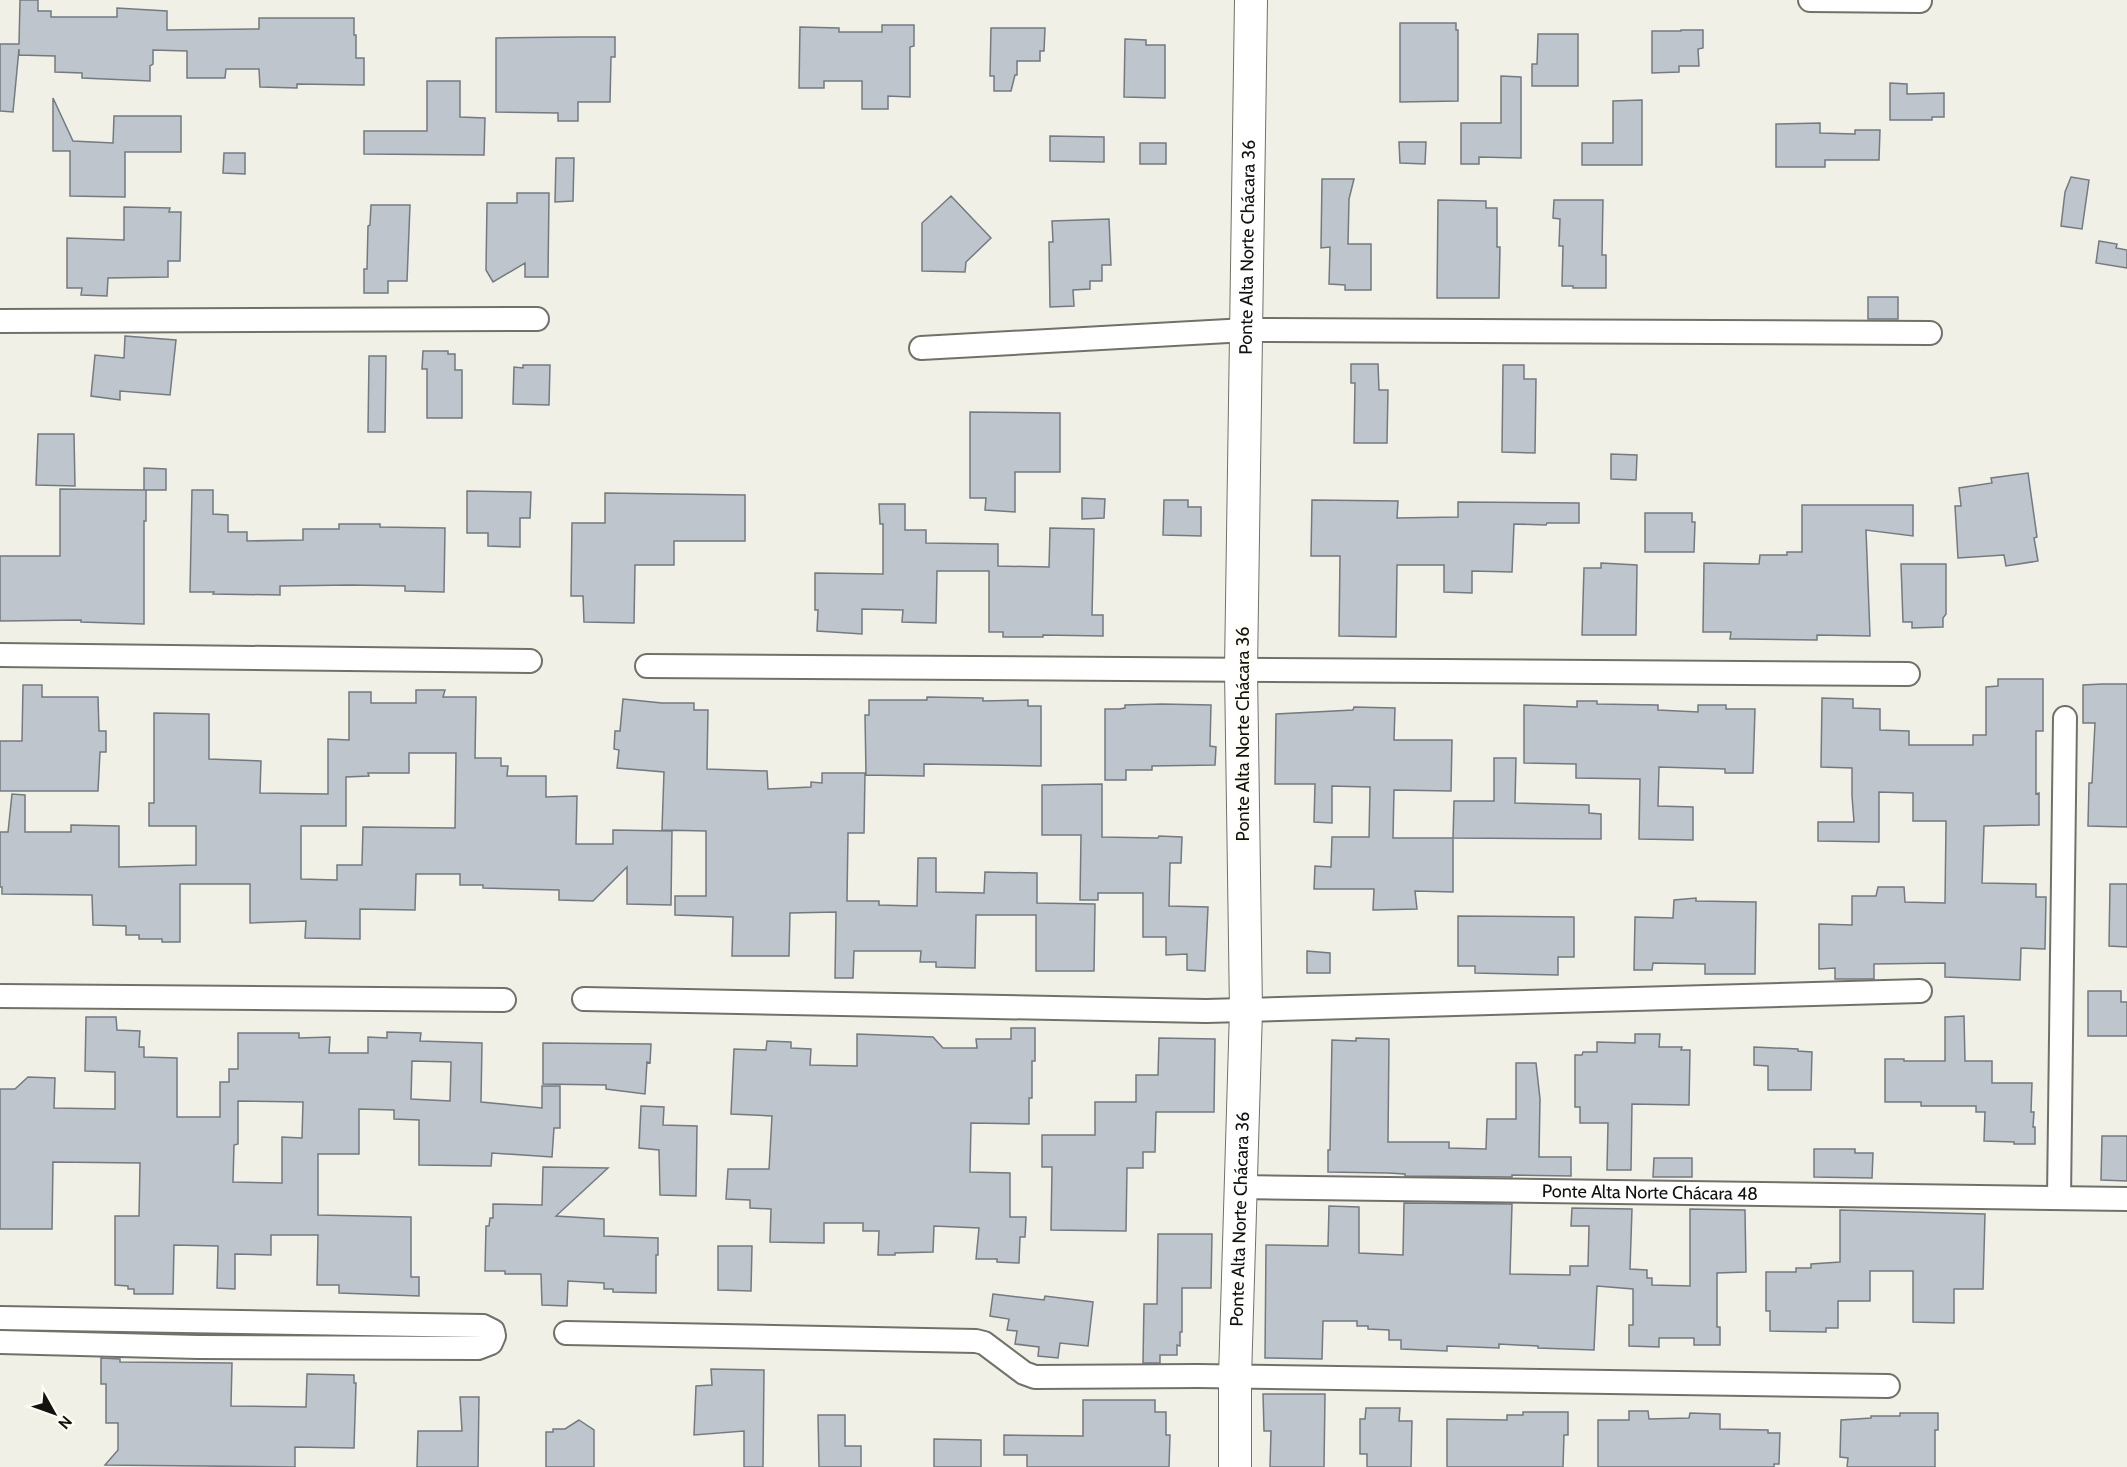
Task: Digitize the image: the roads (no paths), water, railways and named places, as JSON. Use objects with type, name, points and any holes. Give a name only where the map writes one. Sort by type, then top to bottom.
[{"type":"street","name":"Ponte Alta Norte Chácara 36","points":[[1234,1467],[1246,1010],[1241,670],[1251,0]]},
{"type":"street","points":[[1810,0],[1920,1]]},
{"type":"street","points":[[0,321],[537,319]]},
{"type":"street","points":[[921,348],[1246,330],[1930,333]]},
{"type":"street","points":[[0,655],[530,662]]},
{"type":"street","points":[[647,666],[1908,674]]},
{"type":"street","points":[[2059,1198],[2065,718]]},
{"type":"street","points":[[584,999],[1194,1011],[1920,991]]},
{"type":"street","points":[[0,996],[504,1000]]},
{"type":"street","name":"Ponte Alta Norte Chácara 48","points":[[1240,1187],[2127,1199]]},
{"type":"street","points":[[0,1318],[483,1326],[493,1330],[494,1336],[491,1343],[478,1348],[154,1346],[0,1342]]},
{"type":"street","points":[[154,1346],[155,1320]]},
{"type":"street","points":[[566,1333],[976,1341],[984,1343],[1024,1373],[1035,1377],[1198,1376],[1888,1386]]}]
